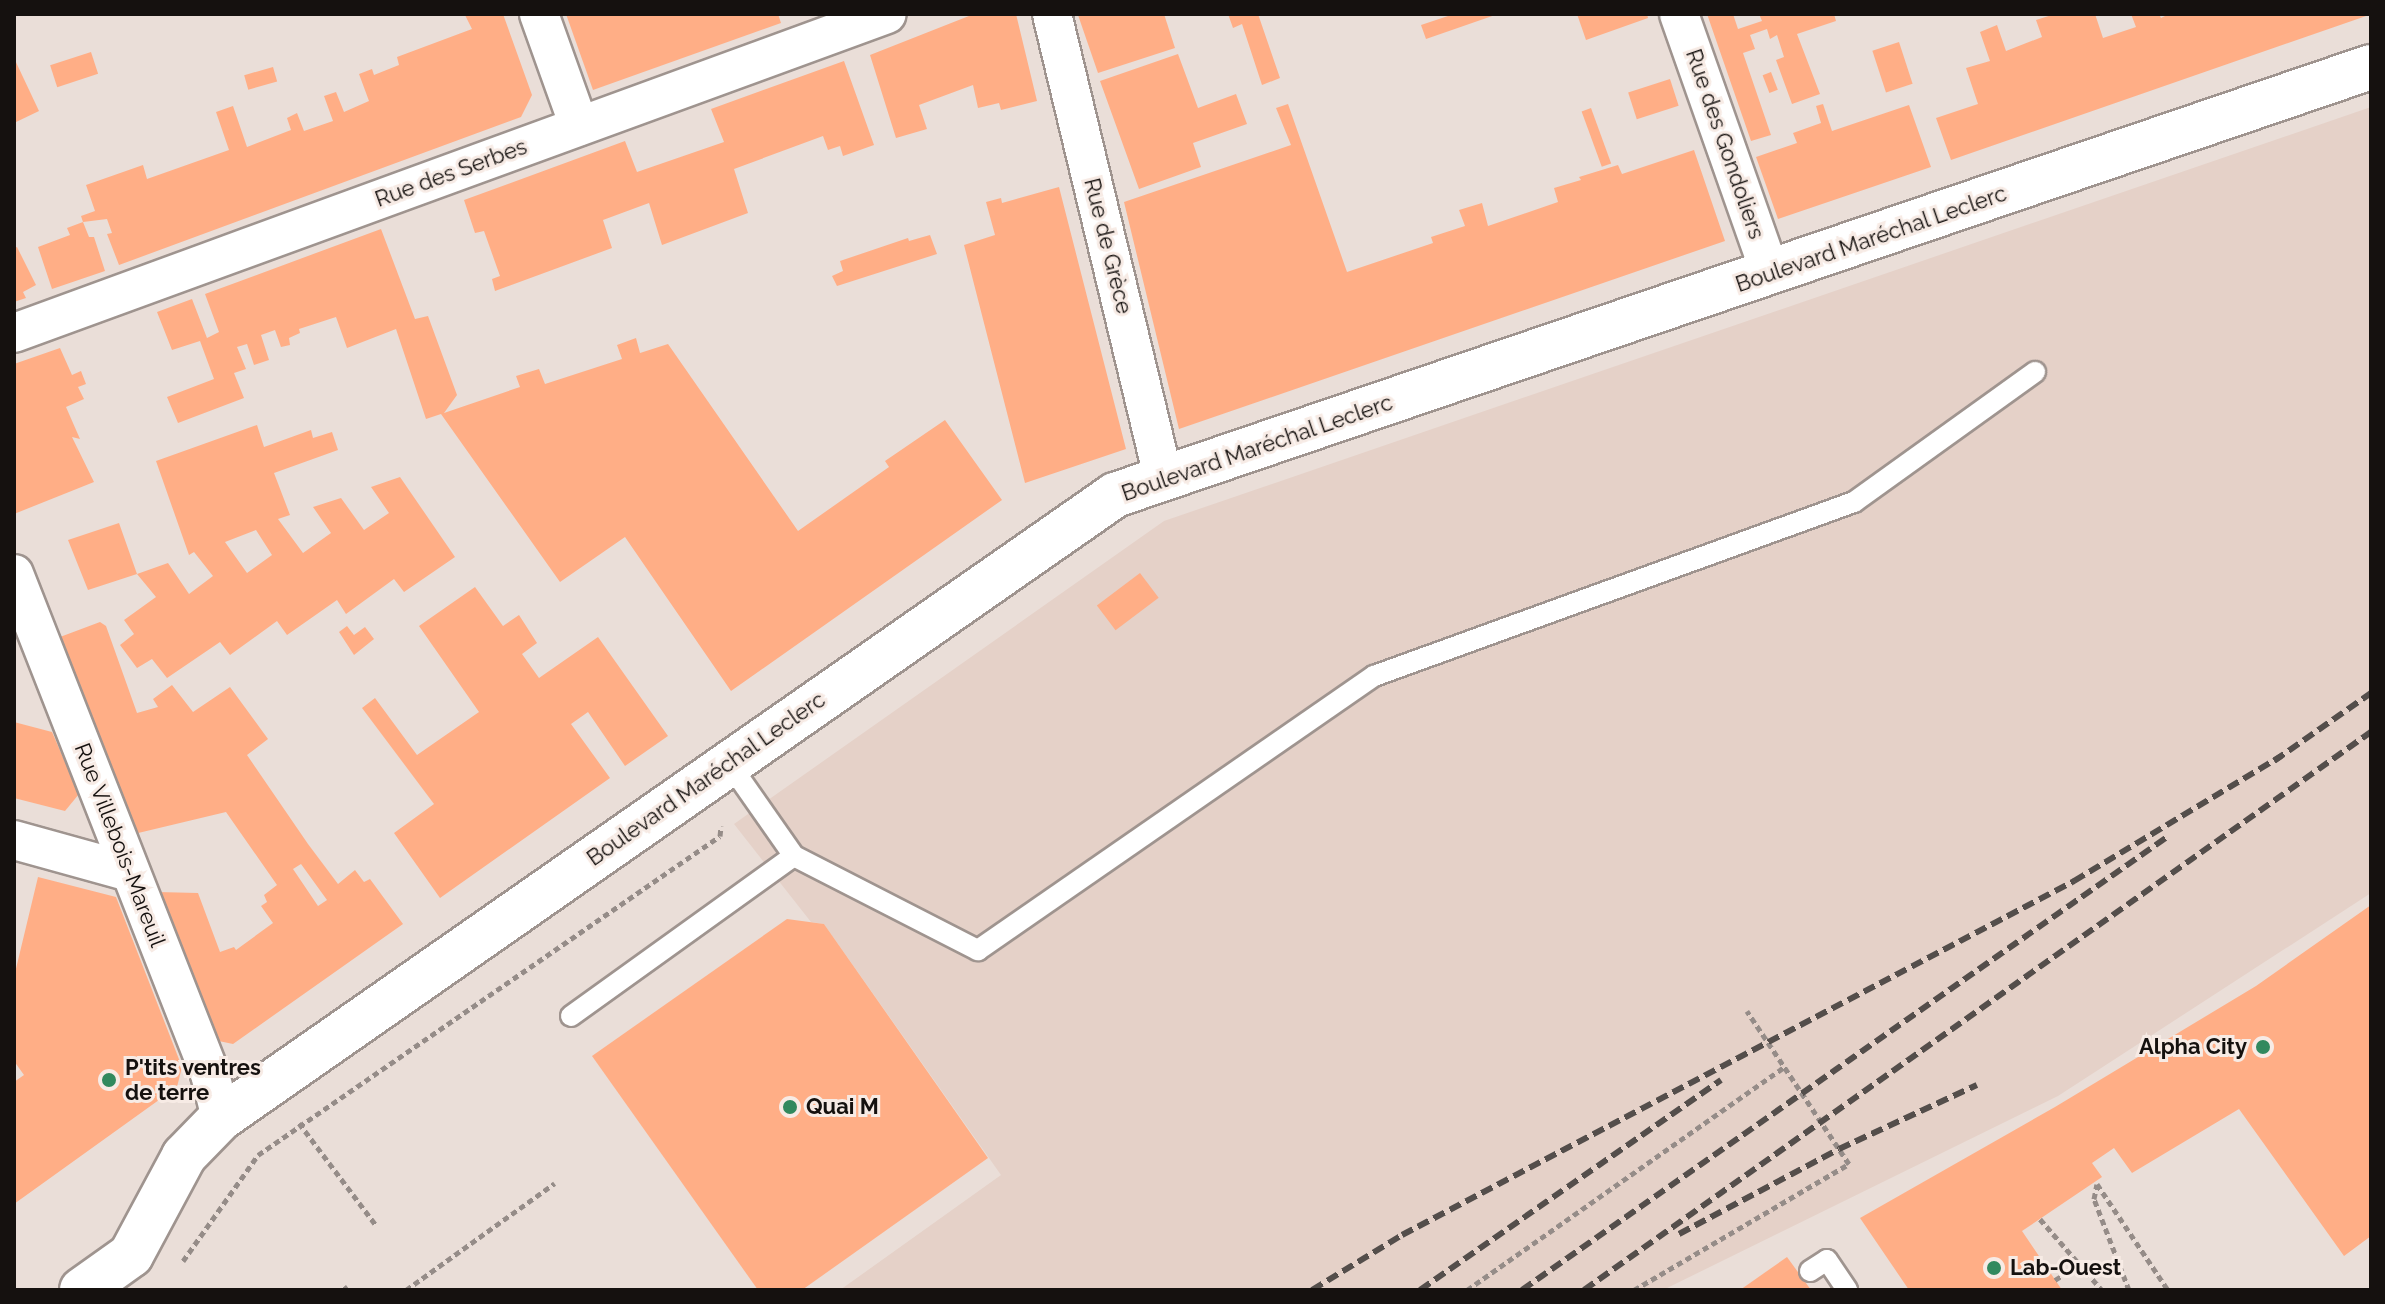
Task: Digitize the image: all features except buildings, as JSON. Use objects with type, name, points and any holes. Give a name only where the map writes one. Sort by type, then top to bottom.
[{"type":"street","points":[[539,14],[579,126]]},
{"type":"street","name":"Rue des Serbes","points":[[14,333],[887,14]]},
{"type":"street","name":"Rue de Grèce","points":[[1052,14],[1164,479]]},
{"type":"street","name":"Rue des Gondoliers","points":[[1679,14],[1770,273]]},
{"type":"street","name":"Boulevard Maréchal Leclerc","points":[[82,1290],[131,1255],[184,1156],[221,1118],[1115,495],[2371,67]]},
{"type":"street","name":"Rue Villebois-Mareuil","points":[[14,574],[210,1074],[221,1118]]},
{"type":"street","points":[[14,840],[129,872]]},
{"type":"lane","points":[[729,763],[794,856],[978,950],[1374,676],[1854,502],[2035,372]]},
{"type":"lane","points":[[571,1016],[794,856]]},
{"type":"lane","points":[[1810,1271],[1827,1260],[1847,1290]]},
{"type":"path","points":[[178,1265],[189,1257],[258,1155],[720,836],[729,763]]},
{"type":"path","points":[[1634,1290],[1849,1164],[1747,1011]]},
{"type":"path","points":[[1467,1290],[1784,1067]]},
{"type":"path","points":[[270,1084],[376,1225]]},
{"type":"path","points":[[406,1290],[555,1183]]},
{"type":"path","points":[[2129,1290],[2094,1199],[2097,1184],[2168,1290]]},
{"type":"path","points":[[2040,1219],[2102,1290]]},
{"type":"path","points":[[2055,1280],[2079,1265]]},
{"type":"shaded area","points":[[2371,107],[2371,893],[2058,1096],[1663,1290],[840,1290],[1001,1175],[824,924],[811,922],[734,824],[1164,521]]},
{"type":"railway","points":[[2274,761],[2371,693]]},
{"type":"railway","points":[[1584,1290],[2371,732]]},
{"type":"railway","points":[[1312,1290],[1402,1235],[2074,881],[2281,756]]},
{"type":"railway","points":[[1522,1290],[2167,837]]},
{"type":"railway","points":[[1420,1290],[1721,1080]]},
{"type":"railway","points":[[1679,1234],[1839,1149],[1977,1085]]},
{"type":"place","name":"Alpha City","points":[[2263,1047]]},
{"type":"place","name":"P'tits ventres de terre","points":[[109,1080]]},
{"type":"place","name":"Quai M","points":[[790,1107]]},
{"type":"place","name":"Lab-Ouest","points":[[1994,1268]]}]
